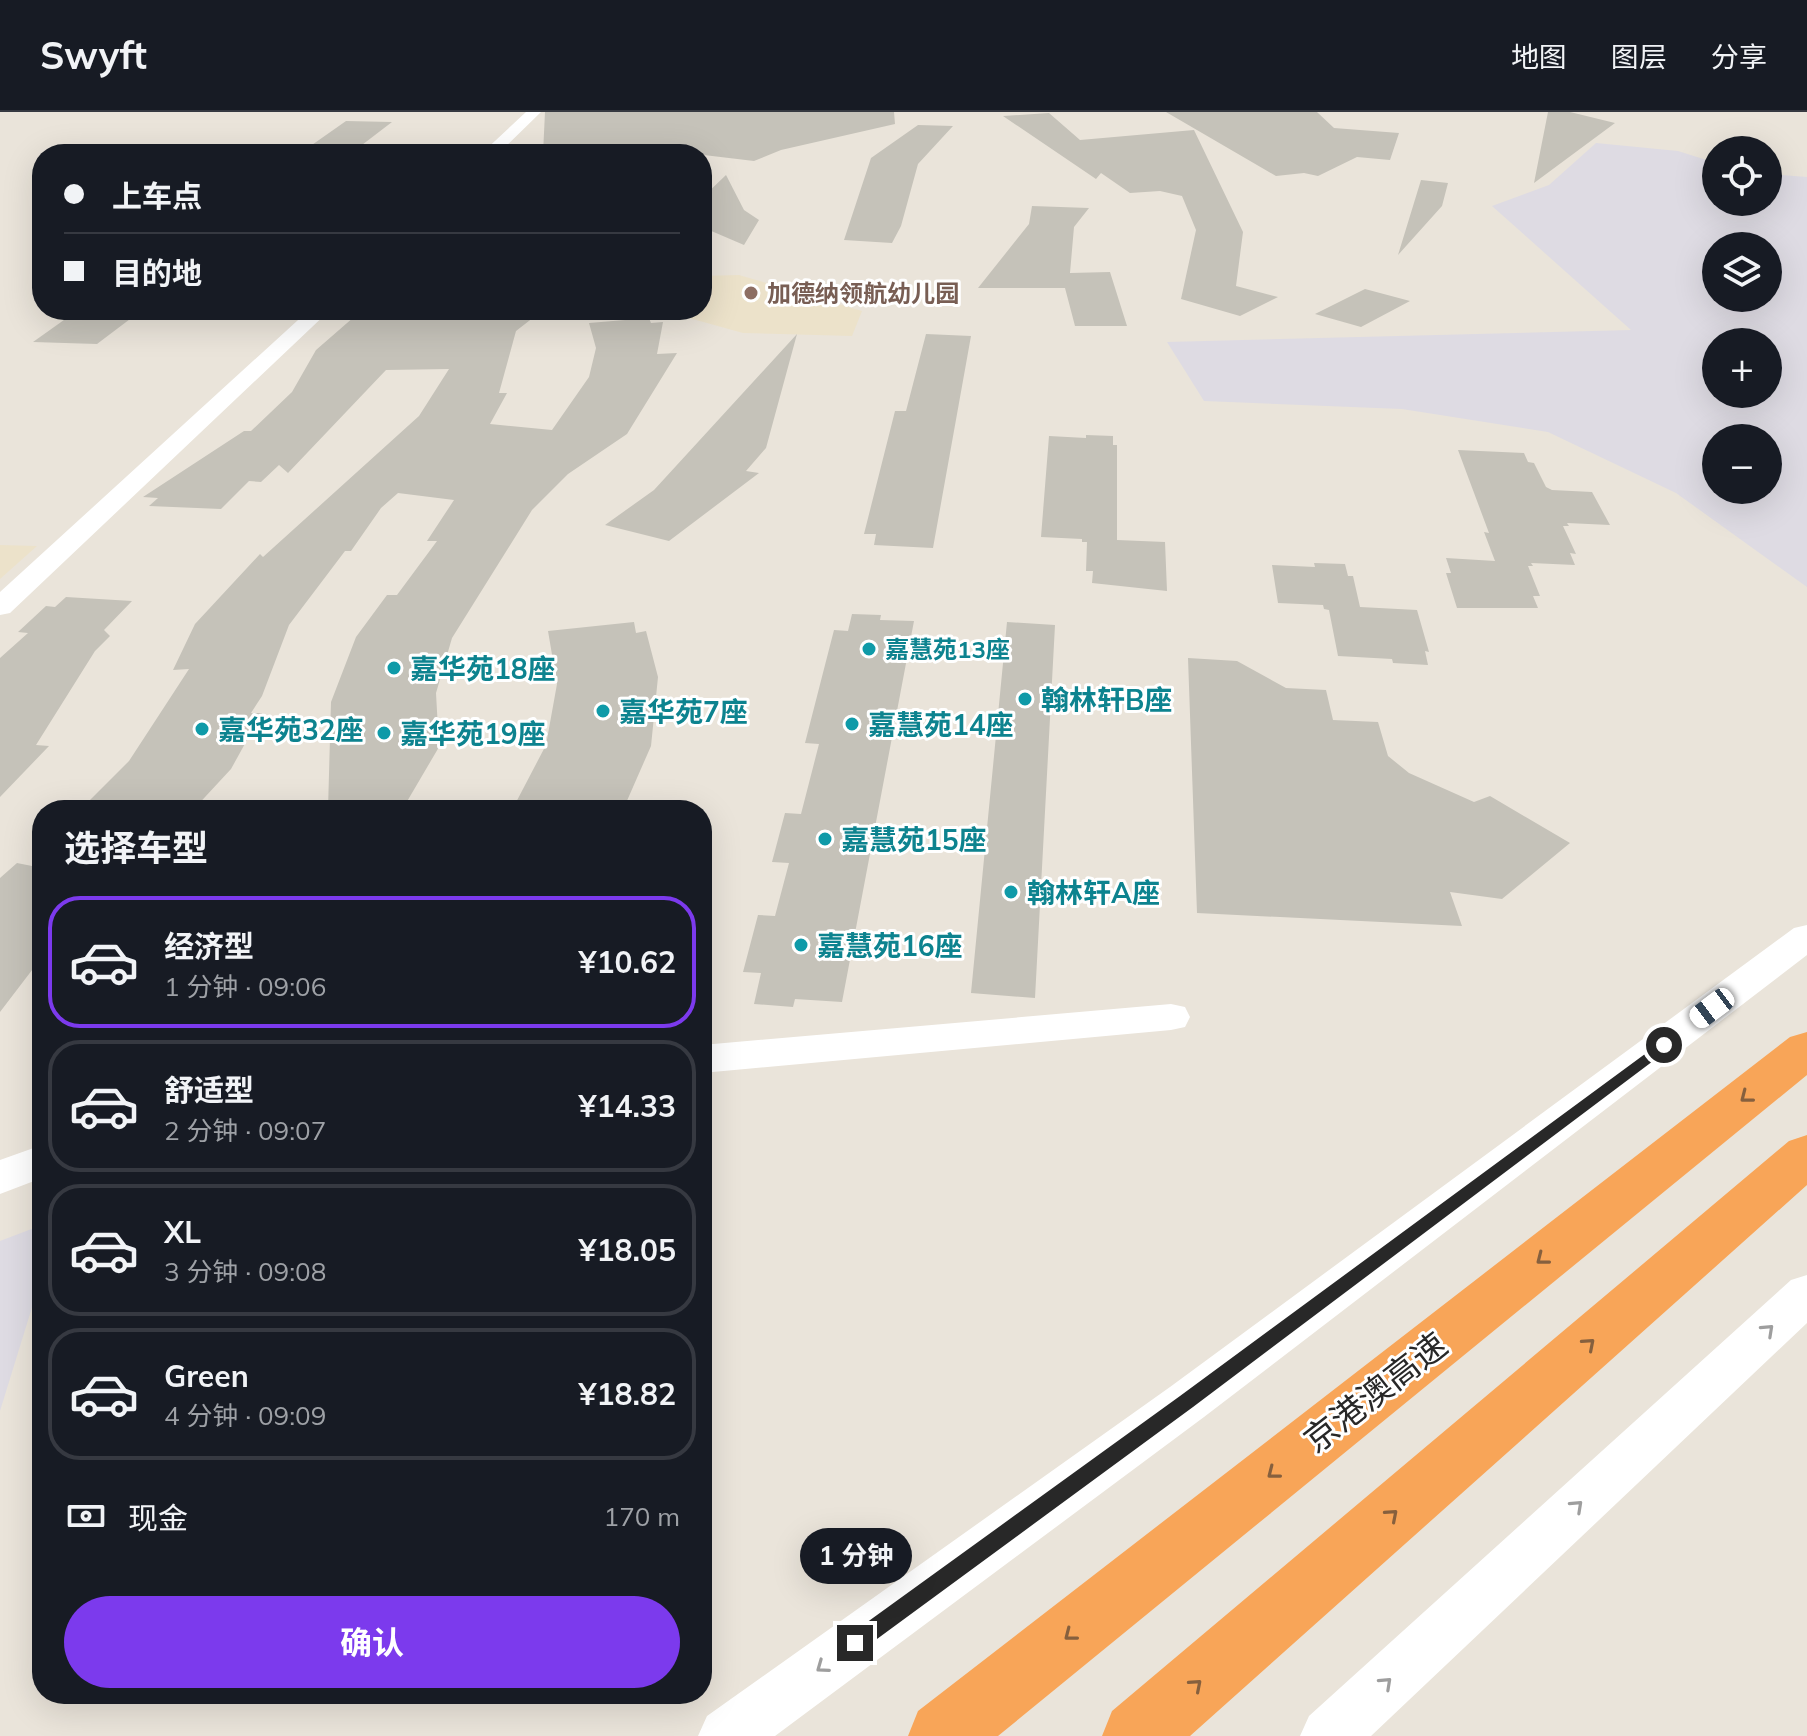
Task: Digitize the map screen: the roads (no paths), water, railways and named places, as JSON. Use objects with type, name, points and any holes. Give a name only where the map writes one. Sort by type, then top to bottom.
[{"type":"highway","name":"京港澳高速","points":[[943,1736],[1807,1049]]},
{"type":"highway","points":[[1137,1736],[1807,1155]]},
{"type":"street","points":[[500,144],[534,112]]},
{"type":"street","points":[[0,607],[309,320]]},
{"type":"street","points":[[727,1736],[1187,1402],[1807,937]]},
{"type":"street","points":[[712,1058],[1171,1017]]},
{"type":"street","points":[[0,1177],[32,1165]]},
{"type":"street","points":[[1329,1736],[1807,1294]]},
{"type":"place","name":"加德纳领航幼儿园","points":[[751,293]]},
{"type":"place","name":"嘉慧苑13座","points":[[869,649]]},
{"type":"place","name":"嘉华苑18座","points":[[394,668]]},
{"type":"place","name":"翰林轩B座","points":[[1025,699]]},
{"type":"place","name":"嘉华苑7座","points":[[603,711]]},
{"type":"place","name":"嘉慧苑14座","points":[[852,724]]},
{"type":"place","name":"嘉华苑32座","points":[[202,729]]},
{"type":"place","name":"嘉华苑19座","points":[[384,733]]},
{"type":"place","name":"嘉慧苑15座","points":[[825,839]]},
{"type":"place","name":"翰林轩A座","points":[[1011,892]]},
{"type":"place","name":"嘉慧苑16座","points":[[801,945]]}]
